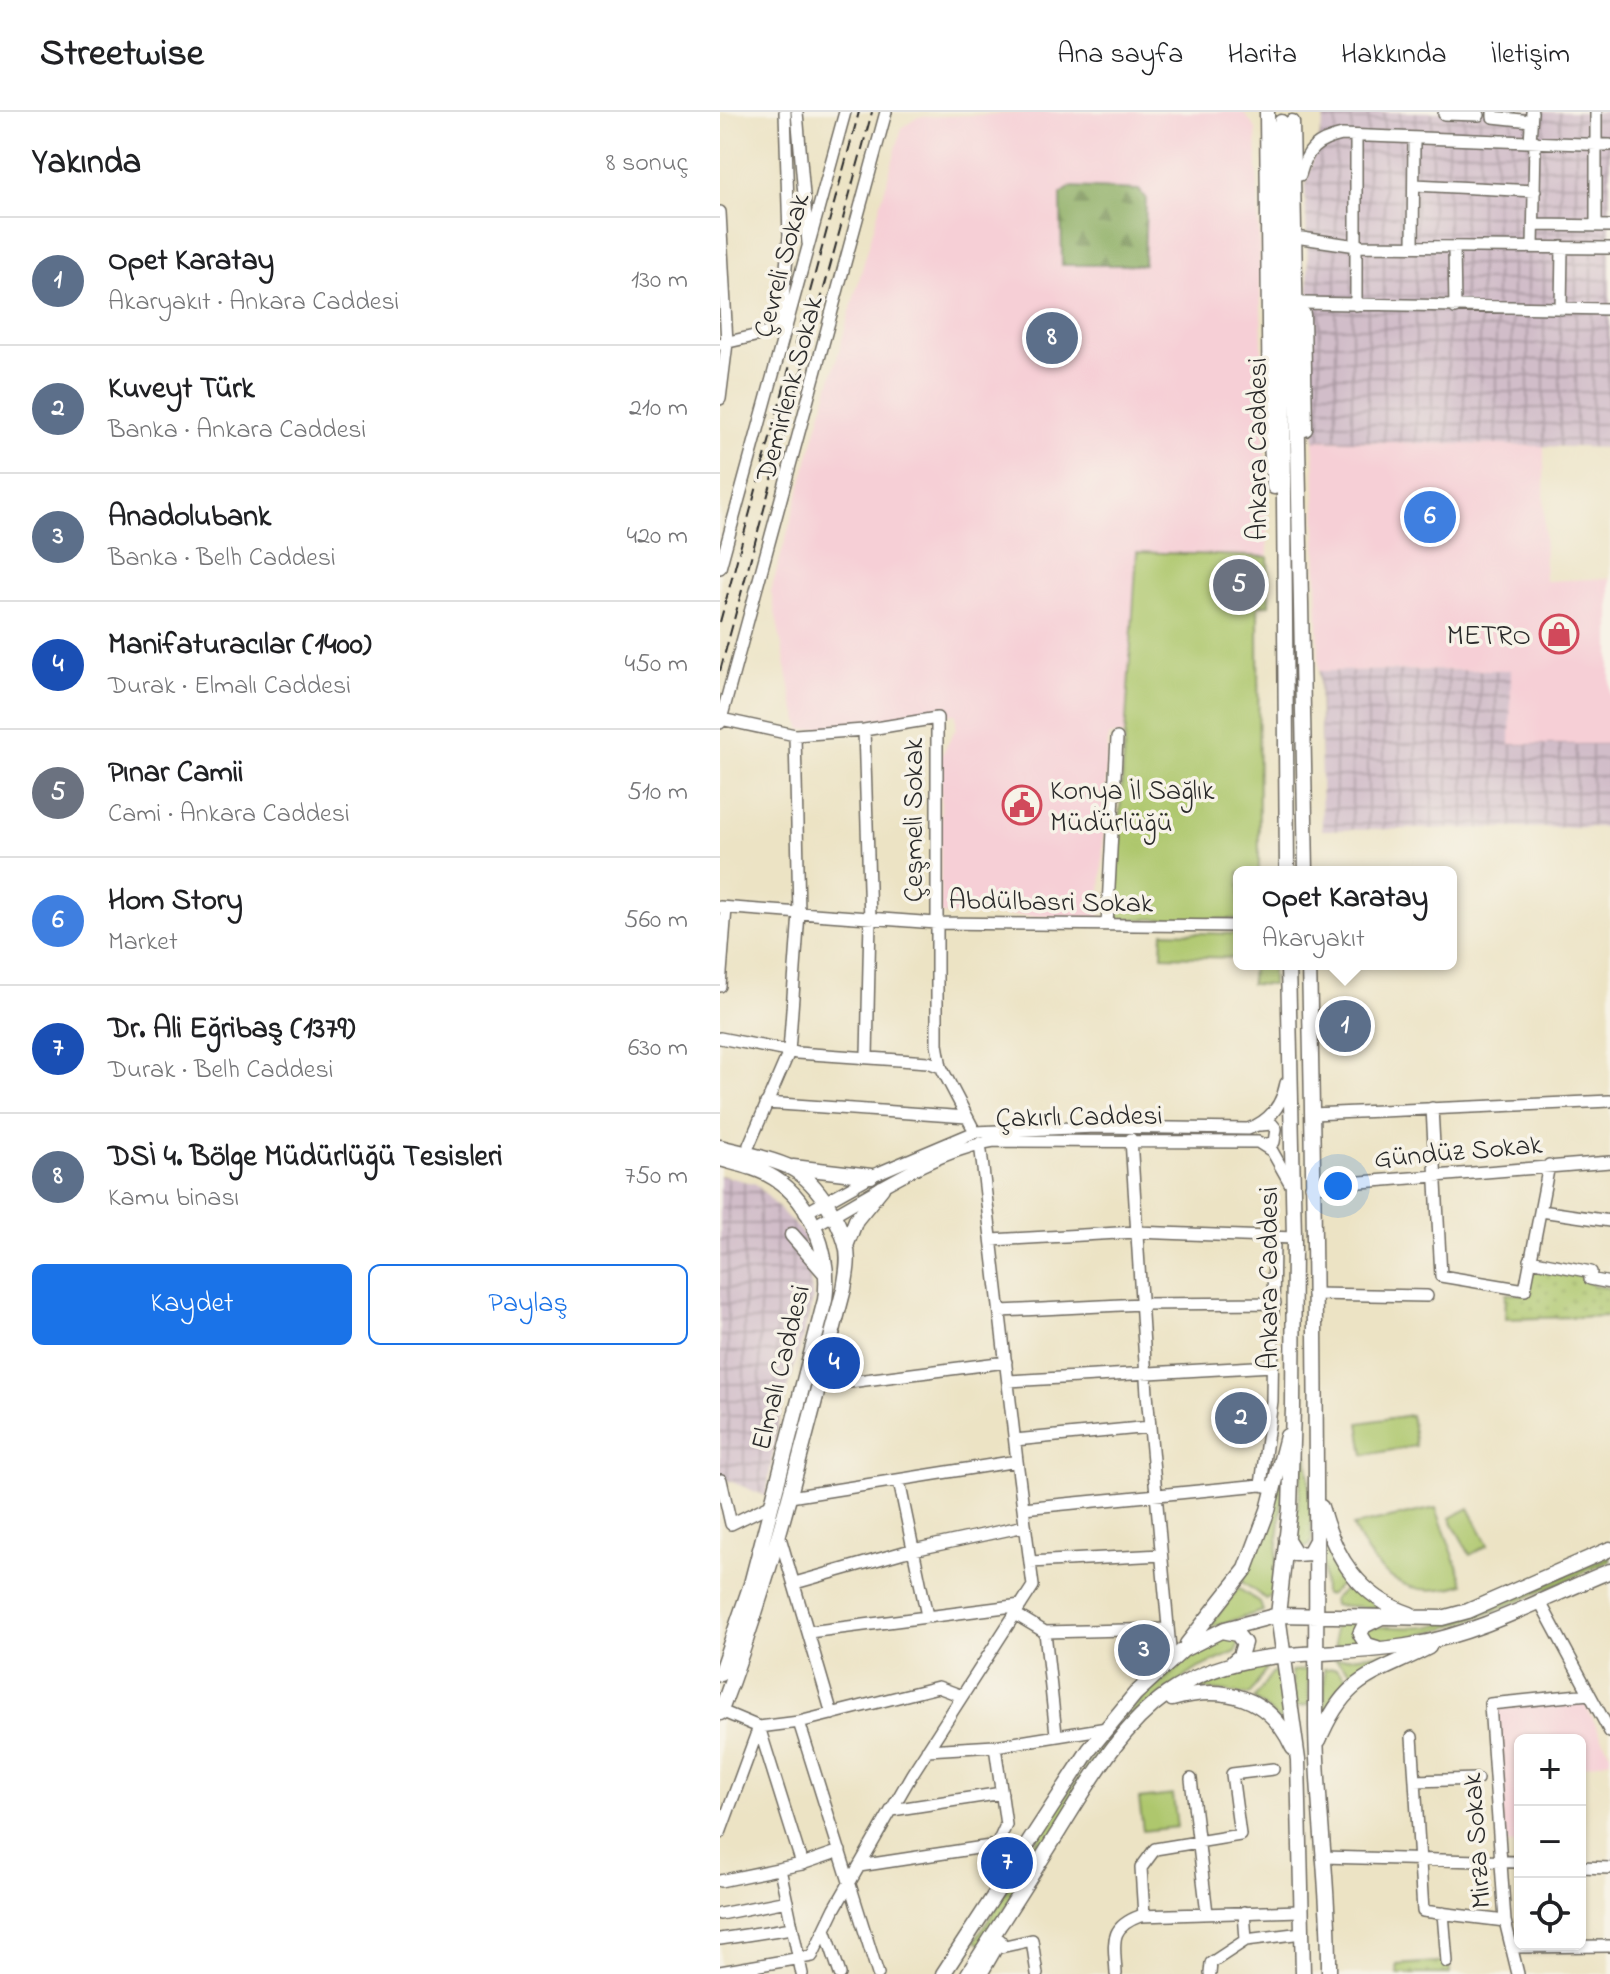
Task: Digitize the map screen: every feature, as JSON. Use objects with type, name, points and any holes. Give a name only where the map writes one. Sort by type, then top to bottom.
[{"type":"main road","points":[[1257,112],[1268,142]]},
{"type":"main road","points":[[1267,112],[1270,430],[1273,479],[1282,530]]},
{"type":"main road","points":[[1291,119],[1300,175],[1302,238],[1305,424],[1300,513]]},
{"type":"main road","name":"Ankara Caddesi","points":[[1291,119],[1306,866]]},
{"type":"main road","name":"Ankara Caddesi","points":[[1287,866],[1282,530],[1291,119]]},
{"type":"main road","name":"Ankara Caddesi","points":[[1288,970],[1294,1238],[1293,1408],[1278,1615],[1298,1760],[1303,1974]]},
{"type":"main road","name":"Ankara Caddesi","points":[[1309,970],[1318,1653],[1316,1721],[1322,1857],[1330,1913],[1329,1974]]},
{"type":"main road","points":[[720,1137],[749,1145],[787,1166],[809,1182],[823,1201]]},
{"type":"main road","points":[[720,1147],[787,1166],[871,1176]]},
{"type":"main road","points":[[720,1159],[773,1177],[805,1214]]},
{"type":"main road","points":[[720,1169],[768,1183],[805,1214]]},
{"type":"main road","points":[[846,1246],[856,1220],[882,1188]]},
{"type":"main road","name":"Elmalı Caddesi","points":[[720,1712],[753,1626],[844,1289],[846,1246],[823,1201]]},
{"type":"main road","name":"Elmalı Caddesi","points":[[720,1674],[747,1599],[825,1300],[827,1276],[824,1254],[805,1214]]},
{"type":"main road","points":[[792,1235],[821,1264],[827,1276]]},
{"type":"main road","points":[[943,1974],[1107,1728],[1135,1694],[1177,1655],[1246,1569],[1267,1487],[1293,1408]]},
{"type":"main road","points":[[1316,1487],[1330,1536],[1361,1586],[1386,1605],[1426,1619]]},
{"type":"main road","points":[[1286,1537],[1291,1551],[1303,1554],[1313,1549],[1316,1538]]},
{"type":"main road","points":[[1177,1655],[1218,1632],[1278,1615],[1317,1613],[1426,1619],[1468,1611],[1610,1549]]},
{"type":"main road","points":[[1317,1744],[1334,1706],[1355,1683],[1456,1633],[1610,1571]]},
{"type":"main road","points":[[1377,1648],[1363,1642],[1360,1634],[1369,1622],[1384,1617]]},
{"type":"main road","points":[[1218,1632],[1232,1631],[1244,1643],[1240,1656],[1229,1664]]},
{"type":"main road","points":[[968,1974],[1099,1767],[1154,1706],[1200,1676],[1229,1664],[1282,1653],[1413,1645],[1456,1633]]},
{"type":"main road","points":[[1154,1706],[1196,1692],[1215,1691],[1245,1697],[1274,1718],[1298,1760]]},
{"type":"main road","points":[[1293,1725],[1298,1712],[1309,1713],[1316,1721]]},
{"type":"main road","points":[[980,1974],[996,1948],[1007,1914]]},
{"type":"main road","points":[[931,1974],[979,1917]]},
{"type":"street","points":[[724,343],[781,332],[789,236],[785,112]]},
{"type":"street","points":[[797,112],[807,212],[807,262]]},
{"type":"street","name":"Çevreli Sokak","points":[[720,568],[781,332],[807,262],[845,112]]},
{"type":"street","points":[[885,117],[895,112]]},
{"type":"street","points":[[1596,112],[1593,144],[1596,226]]},
{"type":"street","points":[[1442,138],[1444,113],[1532,116],[1535,191],[1533,247]]},
{"type":"street","name":"Demirlenk Sokak","points":[[720,721],[885,117]]},
{"type":"street","points":[[1356,136],[1356,305]]},
{"type":"street","points":[[1300,175],[1305,155],[1313,146],[1329,138],[1442,138],[1610,145]]},
{"type":"street","points":[[1413,246],[1414,139]]},
{"type":"street","points":[[1415,185],[1535,191]]},
{"type":"street","points":[[720,212],[724,343],[720,399]]},
{"type":"street","points":[[1535,225],[1610,226]]},
{"type":"street","points":[[1302,238],[1357,246],[1610,248]]},
{"type":"street","points":[[1454,247],[1455,308]]},
{"type":"street","points":[[1561,309],[1562,247]]},
{"type":"street","points":[[1303,303],[1610,309]]},
{"type":"street","name":"Çeşmeli Sokak","points":[[720,721],[795,735],[864,730],[937,718],[935,1016],[941,1067],[978,1138]]},
{"type":"street","points":[[864,730],[870,919],[867,1057]]},
{"type":"street","points":[[749,1145],[789,1052],[799,913],[795,735]]},
{"type":"street","points":[[1107,925],[1117,738]]},
{"type":"street","points":[[720,986],[723,908]]},
{"type":"street","name":"Abdülbasri Sokak","points":[[723,908],[936,923],[1233,926]]},
{"type":"street","points":[[720,1038],[789,1052],[928,1062],[941,1067]]},
{"type":"street","points":[[1260,1125],[1279,1106],[1290,1067]]},
{"type":"street","points":[[1312,1114],[1610,1101]]},
{"type":"street","points":[[766,1103],[967,1117]]},
{"type":"street","points":[[1432,1108],[1441,1276],[1525,1290],[1549,1165]]},
{"type":"street","points":[[1260,1125],[1272,1124],[1276,1129],[1274,1142],[1264,1145],[1281,1162],[1293,1189]]},
{"type":"street","name":"Çakırlı Caddesi","points":[[805,1214],[871,1176],[978,1138],[1096,1127],[1248,1129],[1260,1125]]},
{"type":"street","points":[[720,1972],[812,1956],[850,1882],[927,1750],[1033,1586],[978,1138]]},
{"type":"street","name":"Çakırlı Caddesi","points":[[805,1214],[832,1215],[978,1138],[1248,1140],[1264,1145]]},
{"type":"street","points":[[1131,1139],[1166,1629],[1177,1655]]},
{"type":"street","name":"Gündüz Sokak","points":[[1311,1186],[1610,1162]]},
{"type":"street","points":[[1541,1211],[1610,1221]]},
{"type":"street","points":[[992,1240],[1136,1232],[1294,1238]]},
{"type":"street","points":[[1023,1508],[1267,1487],[1275,1303],[1274,1236]]},
{"type":"street","points":[[1530,1260],[1591,1272],[1590,1279],[1610,1283]]},
{"type":"street","points":[[1313,1294],[1427,1296]]},
{"type":"street","points":[[1000,1311],[1141,1304],[1275,1303]]},
{"type":"street","points":[[818,1386],[1006,1362]]},
{"type":"street","points":[[1008,1381],[1272,1366]]},
{"type":"street","points":[[1015,1440],[1150,1427]]},
{"type":"street","points":[[790,1497],[1017,1461]]},
{"type":"street","points":[[721,1480],[731,1524],[772,1504]]},
{"type":"street","points":[[899,1481],[916,1550],[927,1616]]},
{"type":"street","points":[[795,1583],[916,1550],[1025,1526]]},
{"type":"street","points":[[779,1534],[832,1714]]},
{"type":"street","points":[[1030,1562],[1161,1555]]},
{"type":"street","points":[[1539,1600],[1589,1694],[1606,1719],[1610,1732]]},
{"type":"street","points":[[809,1632],[927,1616],[1018,1609],[1045,1632],[1166,1629]]},
{"type":"street","points":[[1045,1632],[1056,1734]]},
{"type":"street","points":[[720,1712],[759,1727],[799,1722],[938,1687],[962,1696]]},
{"type":"street","name":"Mirza Sokak","points":[[1518,1974],[1505,1921],[1490,1704],[1589,1694]]},
{"type":"street","points":[[799,1722],[878,1974]]},
{"type":"street","points":[[720,1833],[759,1727]]},
{"type":"street","points":[[759,1727],[802,1864]]},
{"type":"street","points":[[927,1750],[995,1746],[1107,1728]]},
{"type":"street","points":[[1412,1737],[1423,1911],[1505,1921]]},
{"type":"street","points":[[859,1866],[997,1845],[1006,1825],[995,1746]]},
{"type":"street","points":[[1144,1916],[1141,1868],[1155,1849],[1240,1835],[1232,1774],[1273,1769]]},
{"type":"street","points":[[1191,1779],[1207,1913]]},
{"type":"street","points":[[1415,1781],[1477,1779]]},
{"type":"street","points":[[892,1810],[1002,1793]]},
{"type":"street","points":[[720,1881],[802,1864],[840,1851]]},
{"type":"street","points":[[1322,1857],[1514,1861]]},
{"type":"street","points":[[1586,1867],[1610,1868]]},
{"type":"street","points":[[780,1869],[802,1974]]},
{"type":"street","points":[[720,1914],[787,1901]]},
{"type":"street","points":[[1116,1974],[1115,1934],[1119,1926],[1144,1916],[1300,1911]]},
{"type":"street","points":[[1244,1912],[1246,1940]]},
{"type":"street","points":[[1443,1913],[1447,1962]]},
{"type":"street","points":[[720,1939],[792,1928]]},
{"type":"street","points":[[825,1929],[840,1974]]},
{"type":"street","points":[[1210,1974],[1211,1963],[1246,1940],[1302,1933]]},
{"type":"street","points":[[996,1948],[1032,1940],[1037,1974]]},
{"type":"street","points":[[1586,1945],[1610,1946]]},
{"type":"shaded area","points":[[1050,112],[1243,112],[1256,129],[1268,557],[1198,554],[1258,866],[1233,866],[1233,909],[1124,735],[1108,736],[1100,918],[940,914],[941,756],[956,728],[956,714],[802,730],[793,702],[771,591],[902,128],[918,117]]},
{"type":"shaded area","points":[[1326,112],[1610,112],[1610,448],[1314,440],[1305,188]]},
{"type":"shaded area","points":[[1314,440],[1544,446],[1545,581],[1610,578],[1610,744],[1509,744],[1510,670],[1319,671]]},
{"type":"shaded area","points":[[1511,670],[1510,744],[1610,744],[1610,827],[1322,830],[1319,671]]},
{"type":"shaded area","points":[[720,1175],[756,1184],[804,1235],[813,1300],[777,1429],[766,1496],[720,1477]]},
{"type":"shaded area","points":[[1583,1700],[1610,1753],[1610,1760],[1586,1766],[1586,1734],[1514,1734],[1514,1845],[1504,1844],[1494,1708]]},
{"type":"green space","points":[[1071,187],[1139,190],[1146,199],[1144,265],[1062,265],[1061,194]]},
{"type":"green space","points":[[1137,552],[1268,557],[1269,605],[1258,605],[1259,866],[1233,866],[1233,919],[1113,919]]},
{"type":"green space","points":[[1163,932],[1233,934],[1233,958],[1162,956]]},
{"type":"green space","points":[[1252,970],[1272,970],[1272,985],[1251,984]]},
{"type":"green space","points":[[1531,1264],[1586,1273],[1593,1286],[1610,1288],[1610,1316],[1505,1319],[1506,1294],[1523,1294]]},
{"type":"green space","points":[[1411,1415],[1416,1446],[1364,1455],[1359,1423]]},
{"type":"green space","points":[[1304,1455],[1308,1455],[1312,1540],[1309,1546],[1299,1549],[1294,1541]]},
{"type":"green space","points":[[1285,1468],[1273,1594],[1266,1599],[1242,1582]]},
{"type":"green space","points":[[1436,1508],[1464,1584],[1426,1590],[1396,1580],[1372,1559],[1353,1526]]},
{"type":"green space","points":[[1469,1508],[1488,1545],[1470,1555],[1450,1518]]},
{"type":"green space","points":[[1322,1531],[1347,1578],[1329,1595],[1324,1595]]},
{"type":"green space","points":[[1610,1556],[1610,1561],[1523,1599],[1434,1631],[1372,1643],[1365,1629],[1424,1627],[1455,1620]]},
{"type":"green space","points":[[1351,1583],[1380,1608],[1334,1605],[1333,1599]]},
{"type":"green space","points":[[1238,1588],[1260,1603],[1263,1611],[1208,1628]]},
{"type":"green space","points":[[1334,1622],[1361,1624],[1359,1644],[1335,1646]]},
{"type":"green space","points":[[1227,1635],[1239,1641],[1236,1652],[1199,1668],[1167,1689],[1122,1728],[982,1945],[975,1941],[1054,1813],[1113,1731],[1147,1694],[1185,1662]]},
{"type":"green space","points":[[1411,1650],[1358,1678],[1335,1659]]},
{"type":"green space","points":[[1264,1663],[1266,1670],[1249,1695],[1197,1688],[1215,1677]]},
{"type":"green space","points":[[1336,1668],[1352,1682],[1325,1715],[1324,1669]]},
{"type":"green space","points":[[1308,1670],[1309,1705],[1296,1707],[1291,1671]]},
{"type":"green space","points":[[1277,1671],[1286,1725],[1254,1699],[1272,1673]]},
{"type":"green space","points":[[1173,1795],[1177,1827],[1143,1831],[1139,1799]]},
{"type":"green space","points":[[1449,1961],[1450,1974],[1398,1974],[1397,1965]]},
{"type":"railway","points":[[720,622],[859,112]]},
{"type":"railway","points":[[720,671],[872,112]]},
{"type":"place","name":"DSİ 4. Bölge Müdürlüğü Tesisleri","points":[[1052,338]]},
{"type":"place","name":"Hom Story","points":[[1430,517]]},
{"type":"place","name":"Pınar Camii","points":[[1239,585]]},
{"type":"place","name":"METRO","points":[[1559,634]]},
{"type":"place","name":"Konya İl Sağlık Müdürlüğü","points":[[1022,805]]},
{"type":"place","name":"Opet Karatay","points":[[1345,1026]]},
{"type":"place","name":"Manifaturacılar (1400)","points":[[834,1363]]},
{"type":"place","name":"Kuveyt Türk","points":[[1241,1418]]},
{"type":"place","name":"Anadolubank","points":[[1144,1650]]},
{"type":"place","name":"Dr. Ali Eğribaş (1379)","points":[[1007,1863]]}]
